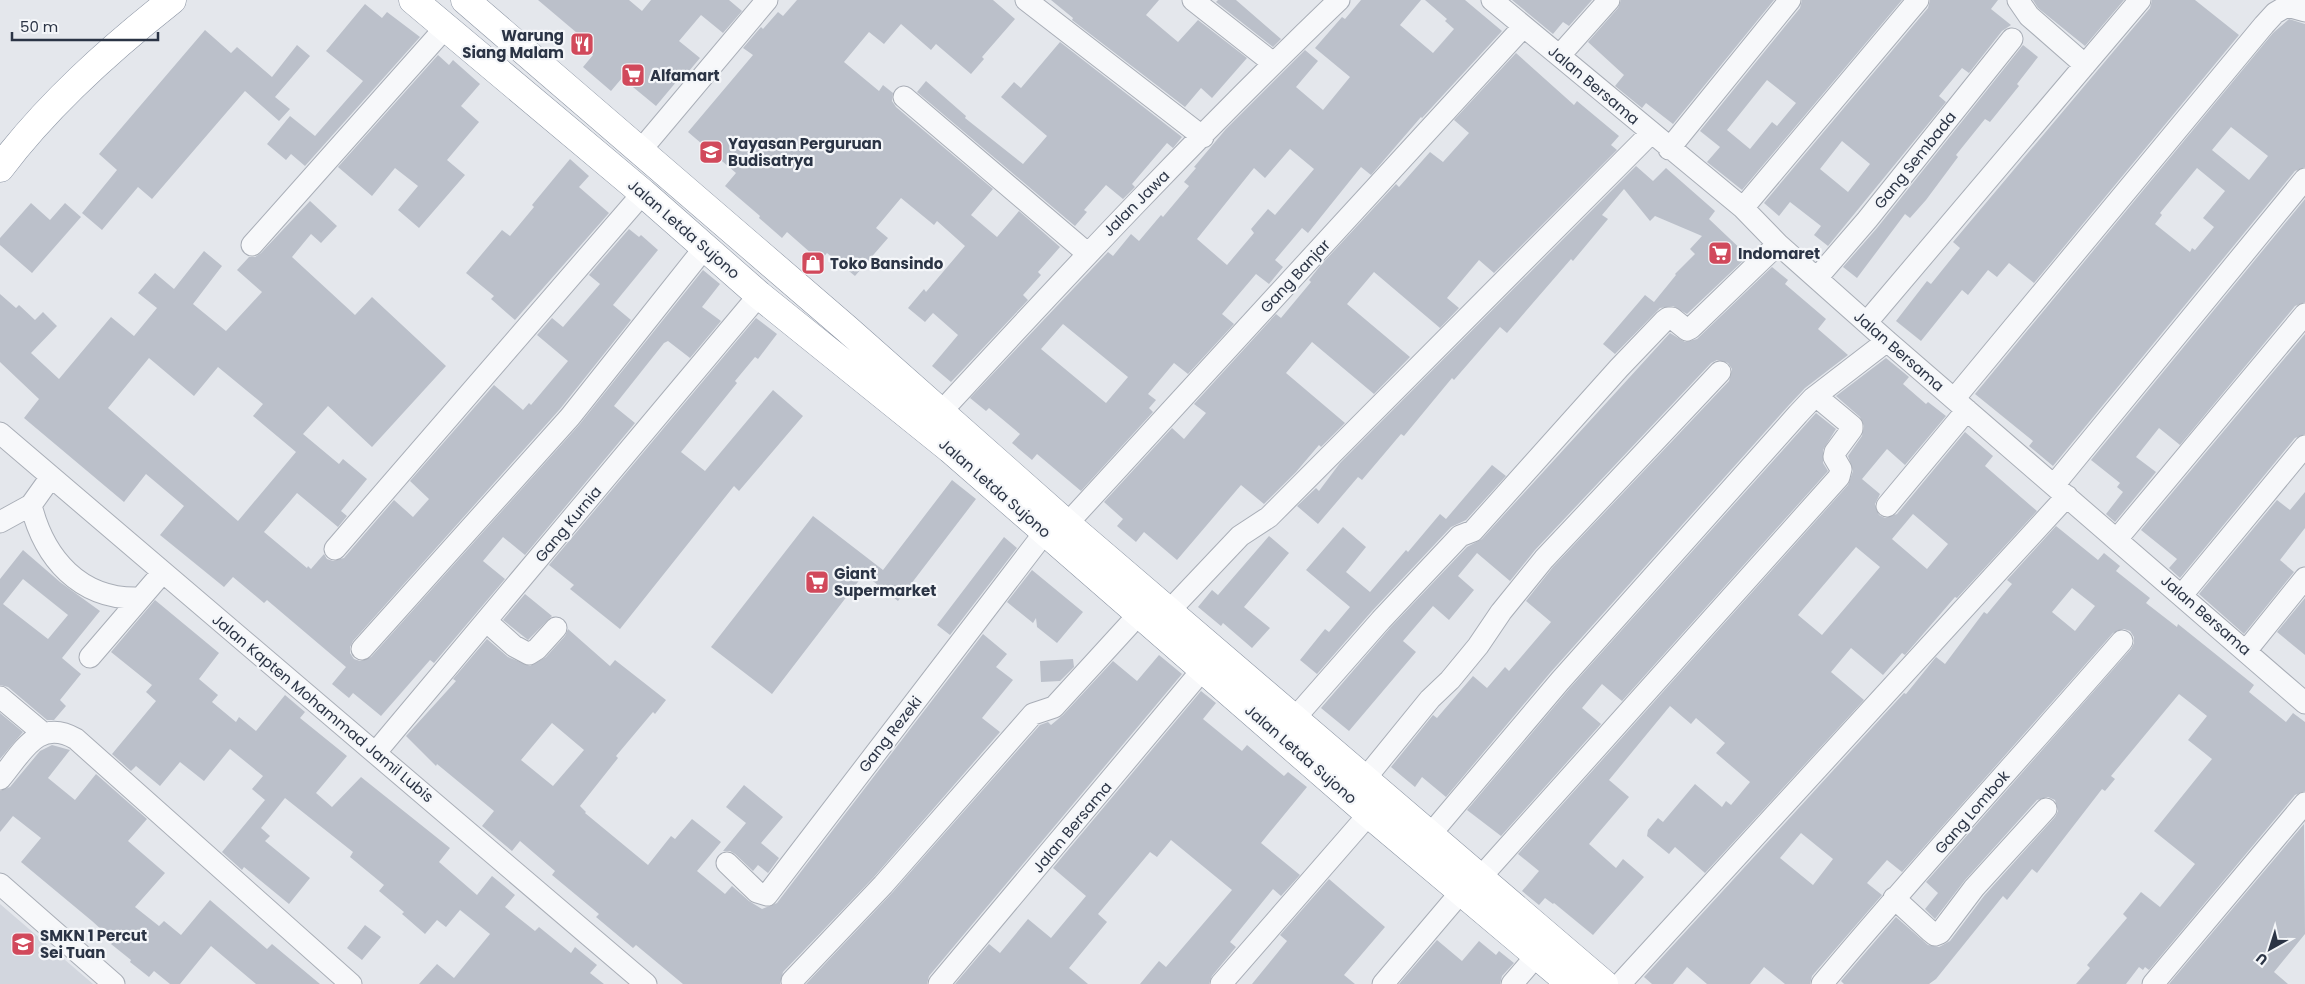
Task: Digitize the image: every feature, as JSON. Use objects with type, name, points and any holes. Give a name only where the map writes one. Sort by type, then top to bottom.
[{"type":"highway","points":[[0,168],[15,148],[59,101],[126,37],[172,0]]},
{"type":"highway","name":"Jalan Letda Sujono","points":[[413,0],[643,193],[827,351],[950,449],[1056,528],[1294,719],[1429,836],[1470,885],[1537,955],[1571,984]]},
{"type":"highway","name":"Jalan Letda Sujono","points":[[465,0],[847,329],[940,413],[1056,528]]},
{"type":"highway","points":[[492,66],[511,40]]},
{"type":"highway","points":[[827,351],[847,329]]},
{"type":"highway","name":"Jalan Letda Sujono","points":[[1154,608],[1203,670],[1370,814],[1604,984]]},
{"type":"street","points":[[640,151],[768,0]]},
{"type":"street","points":[[1026,0],[1203,136]]},
{"type":"street","points":[[1193,0],[1273,63]]},
{"type":"street","name":"Jalan Jawa","points":[[940,413],[1087,253],[1273,63],[1339,0]]},
{"type":"street","name":"Jalan Bersama","points":[[1492,0],[1560,55],[1669,149],[1743,208],[1778,244],[1887,341],[2118,539],[2305,703]]},
{"type":"street","points":[[1560,55],[1609,0]]},
{"type":"street","points":[[1669,149],[1790,0]]},
{"type":"street","points":[[1743,208],[1918,0]]},
{"type":"street","points":[[2018,0],[2029,16],[2085,65]]},
{"type":"street","points":[[1867,322],[2140,0]]},
{"type":"street","points":[[1887,506],[1960,404],[2264,25],[2275,12],[2287,6],[2305,11]]},
{"type":"street","name":"Gang Banjar","points":[[1056,528],[1524,27]]},
{"type":"street","points":[[252,245],[445,28]]},
{"type":"street","name":"Gang Sembada","points":[[1817,278],[1867,220],[2012,39]]},
{"type":"street","points":[[904,97],[1087,253]]},
{"type":"street","points":[[792,981],[883,885],[1033,714],[1054,707],[1154,608],[1240,536],[1269,517],[1651,133]]},
{"type":"street","points":[[1620,984],[2060,490],[2305,179]]},
{"type":"street","points":[[335,549],[643,193]]},
{"type":"street","points":[[1294,719],[1387,613],[1460,536],[1473,531],[1599,390],[1664,321],[1672,318],[1686,330],[1691,328],[1778,244]]},
{"type":"street","points":[[362,650],[570,417],[705,247]]},
{"type":"street","name":"Gang Kurnia","points":[[376,752],[759,294]]},
{"type":"street","points":[[2118,539],[2305,314]]},
{"type":"street","points":[[1429,836],[1560,681],[1816,396],[1887,341]]},
{"type":"street","points":[[1364,780],[1430,700],[1450,680],[1478,646],[1501,612],[1544,559],[1720,372]]},
{"type":"street","points":[[1383,984],[1470,885],[1839,477],[1841,469],[1834,457],[1835,452],[1852,429],[1852,426],[1816,396]]},
{"type":"street","name":"Jalan Kapten Mohammad Jamil Lubis","points":[[0,433],[646,984]]},
{"type":"street","points":[[2182,595],[2305,446]]},
{"type":"street","points":[[0,522],[31,505],[52,477]]},
{"type":"street","points":[[31,505],[36,525],[46,546],[54,558],[74,578],[92,589],[110,596],[139,598]]},
{"type":"street","name":"Gang Rezeki","points":[[727,863],[757,892],[766,895],[1056,528]]},
{"type":"street","points":[[90,657],[162,572]]},
{"type":"street","points":[[2246,651],[2305,578]]},
{"type":"street","points":[[486,622],[514,646],[529,654],[537,649],[556,628]]},
{"type":"street","name":"Gang Lombok","points":[[1822,984],[1894,898],[1938,851],[2122,641]]},
{"type":"street","name":"Jalan Bersama","points":[[939,984],[1203,670]]},
{"type":"street","points":[[0,697],[43,734]]},
{"type":"street","points":[[0,779],[29,744],[43,734],[58,731],[76,739],[350,984]]},
{"type":"street","points":[[2153,984],[2305,803]]},
{"type":"street","points":[[1894,898],[1935,935],[1940,933],[1974,888],[2046,809]]},
{"type":"street","points":[[1221,984],[1370,814]]},
{"type":"street","points":[[0,884],[114,984]]},
{"type":"street","points":[[1512,984],[1537,955]]},
{"type":"shaded area","name":"SMKN 1 Percut Sei Tuan","points":[[0,904],[93,984],[0,984]]},
{"type":"building","points":[[538,0],[629,0],[642,11],[651,0],[729,0],[742,11],[723,33],[701,15],[679,41],[700,58],[684,77],[682,75],[656,106],[622,78],[611,91],[583,67],[593,55],[572,38],[577,33]]},
{"type":"building","points":[[797,0],[993,0],[1015,19],[982,57],[984,59],[971,74],[936,44],[931,50],[901,24],[884,44],[869,32],[844,62],[879,91],[883,85],[893,93],[892,101],[896,107],[993,189],[971,215],[997,237],[1019,211],[1060,247],[1038,272],[1041,275],[1023,295],[1028,300],[951,382],[932,366],[958,335],[933,313],[925,322],[908,308],[924,289],[926,292],[965,246],[937,221],[934,225],[901,198],[876,228],[888,238],[855,276],[827,253],[820,261],[787,232],[782,238],[725,186],[736,173],[688,132],[753,55],[743,48],[761,27],[763,29],[778,12],[783,16]]},
{"type":"building","points":[[1051,0],[1159,0],[1146,15],[1178,42],[1198,20],[1247,58],[1212,98],[1201,88],[1185,107],[1072,20],[1073,18]]},
{"type":"building","points":[[1218,0],[1236,0],[1281,39],[1273,47],[1216,2]]},
{"type":"building","points":[[1361,0],[1421,0],[1400,25],[1433,53],[1454,29],[1445,21],[1447,19],[1425,0],[1465,0],[1502,31],[1421,117],[1371,175],[1361,167],[1308,233],[1302,228],[1275,260],[1283,267],[1269,284],[1256,274],[1222,314],[1234,324],[1188,374],[1174,363],[1148,394],[1156,400],[1149,408],[1153,412],[1081,491],[1037,454],[1032,460],[1012,443],[1020,434],[989,408],[986,411],[970,398],[1108,252],[1113,256],[1131,234],[1139,241],[1161,215],[1163,217],[1189,186],[1184,182],[1196,168],[1194,167],[1226,129],[1305,50],[1318,61],[1296,87],[1323,110],[1350,77],[1315,48],[1342,17],[1345,19]],"holes":[[[1290,149],[1314,169],[1275,215],[1268,209],[1251,229],[1254,233],[1227,265],[1197,239],[1254,168],[1265,178]],[[1063,324],[1128,377],[1106,403],[1041,349]]]},
{"type":"building","points":[[1512,0],[1592,0],[1569,26],[1563,22],[1553,34]]},
{"type":"building","points":[[1621,0],[1774,0],[1673,124],[1646,103],[1642,108],[1615,86],[1624,75],[1588,42],[1618,8]]},
{"type":"building","points":[[1802,0],[1902,0],[1742,190],[1707,162],[1720,147],[1700,131],[1800,8]],"holes":[[[1767,80],[1796,103],[1777,126],[1772,122],[1750,149],[1727,130]]]},
{"type":"building","points":[[1930,0],[1998,0],[1991,9],[2011,25],[2002,31],[1969,73],[1962,68],[1939,96],[1946,102],[1828,246],[1814,235],[1821,226],[1790,202],[1779,216],[1764,203],[1928,8]],"holes":[[[1842,141],[1870,164],[1848,192],[1820,169]]]},
{"type":"building","points":[[2033,0],[2124,0],[2085,46],[2038,8]]},
{"type":"building","points":[[2152,0],[2195,0],[2239,35],[2034,283],[2009,263],[1997,277],[1988,270],[1968,295],[1962,290],[1921,341],[1896,321],[1927,281],[1931,284],[1960,248],[1953,242],[2150,8]]},
{"type":"building","points":[[365,4],[382,18],[387,12],[420,37],[305,166],[291,154],[286,160],[267,144],[290,116],[315,136],[363,81],[326,51]]},
{"type":"building","points":[[2289,19],[2305,24],[2305,167],[2295,171],[2053,466],[2029,446],[2033,441],[1975,394],[2273,33]],"holes":[[[2231,127],[2268,156],[2249,180],[2212,150]],[[2197,168],[2225,191],[2203,218],[2214,227],[2195,250],[2192,248],[2190,252],[2155,224],[2162,215],[2160,213]]]},
{"type":"building","points":[[205,30],[231,53],[237,47],[272,77],[297,45],[310,56],[275,97],[290,109],[279,121],[245,91],[152,199],[138,187],[102,230],[82,213],[117,170],[99,154]]},
{"type":"building","points":[[1060,42],[1182,137],[1173,148],[1167,143],[1132,184],[1135,187],[1123,199],[1106,185],[1084,210],[1087,212],[1075,226],[917,92],[926,81],[966,116],[965,118],[1023,164],[1047,136],[1001,97],[1014,82],[1021,88]]},
{"type":"building","points":[[2023,45],[2038,57],[2017,84],[2019,86],[1990,122],[1985,119],[1956,155],[1958,157],[1926,200],[1910,218],[1905,214],[1857,278],[1843,267],[1877,228]]},
{"type":"building","points":[[1516,53],[1574,105],[1577,101],[1619,136],[1611,145],[1617,150],[1494,273],[1479,260],[1447,298],[1459,308],[1440,328],[1374,272],[1347,304],[1410,357],[1374,394],[1312,342],[1286,373],[1345,423],[1321,447],[1319,445],[1296,472],[1264,504],[1241,485],[1177,560],[1144,532],[1136,542],[1117,526],[1123,519],[1104,502],[1172,428],[1184,439],[1206,413],[1194,404],[1276,314],[1281,318],[1311,282],[1309,280],[1320,266],[1396,184],[1399,187],[1430,152],[1443,162],[1469,133],[1454,120]]},
{"type":"building","points":[[438,55],[449,65],[453,60],[480,84],[461,106],[479,122],[447,160],[465,175],[419,228],[398,210],[418,186],[395,168],[372,196],[338,167]]},
{"type":"building","points":[[570,159],[589,176],[579,187],[609,213],[515,320],[491,299],[494,296],[466,273],[502,230],[510,236],[534,207],[532,205]]},
{"type":"building","points":[[1636,166],[1653,181],[1666,168],[1715,211],[1709,219],[1748,256],[1687,314],[1673,306],[1660,308],[1615,354],[1603,344],[1645,295],[1654,302],[1675,274],[1695,254],[1690,249],[1702,236],[1655,216],[1650,221],[1624,189],[1602,215],[1608,219],[1573,261],[1571,259],[1507,333],[1500,327],[1454,380],[1452,378],[1404,436],[1401,434],[1362,480],[1358,477],[1318,524],[1297,506],[1316,488],[1319,491],[1340,463]]},
{"type":"building","points":[[2305,199],[2305,302],[2295,306],[2180,445],[2159,428],[2136,457],[2156,472],[2115,522],[2106,514],[2123,492],[2117,487],[2120,483],[2091,460]]},
{"type":"building","points":[[310,201],[337,226],[321,243],[311,234],[292,257],[355,315],[372,297],[446,366],[372,447],[328,406],[303,434],[339,464],[343,459],[367,479],[341,511],[347,516],[338,527],[297,493],[264,532],[307,568],[308,566],[311,569],[324,554],[327,559],[333,561],[344,558],[394,500],[413,517],[429,499],[410,481],[494,385],[523,410],[529,403],[531,405],[568,361],[537,335],[552,318],[563,327],[600,284],[589,275],[629,229],[639,237],[641,235],[658,250],[613,305],[631,320],[560,409],[353,641],[350,653],[354,659],[360,661],[371,657],[579,425],[703,270],[720,284],[702,307],[721,321],[690,358],[668,341],[664,343],[614,406],[635,423],[525,555],[503,537],[483,561],[505,579],[434,663],[430,660],[381,716],[353,693],[349,698],[332,684],[346,667],[267,600],[264,603],[233,577],[224,587],[160,535],[184,506],[146,474],[124,502],[24,418],[39,399],[0,362],[0,294],[16,308],[19,305],[35,320],[43,312],[57,326],[31,353],[59,379],[111,317],[134,336],[157,308],[138,293],[155,273],[174,289],[204,251],[222,266],[193,304],[226,331],[262,292],[237,270],[249,257],[255,257]],"holes":[[[149,358],[194,396],[218,367],[263,404],[253,416],[296,452],[238,521],[108,408]]]},
{"type":"building","points":[[31,203],[50,220],[65,203],[81,217],[32,273],[0,245],[0,238]]},
{"type":"building","points":[[1772,267],[1788,280],[1785,284],[1826,319],[1818,329],[1848,355],[1805,388],[1789,405],[1550,673],[1446,797],[1422,777],[1415,787],[1391,767],[1433,715],[1437,718],[1473,676],[1487,688],[1505,667],[1509,671],[1551,622],[1526,601],[1553,567],[1729,381],[1732,369],[1728,363],[1717,360],[1711,363],[1535,550],[1510,581],[1477,553],[1458,576],[1474,590],[1449,620],[1433,606],[1403,641],[1416,652],[1349,731],[1321,708],[1390,628],[1467,547],[1482,539],[1670,333],[1685,342],[1697,339]]},
{"type":"building","points":[[756,318],[777,334],[758,359],[755,357],[735,381],[737,383],[681,452],[705,471],[773,390],[803,416],[739,491],[734,486],[620,629],[570,589],[574,585],[549,565]]},
{"type":"building","points":[[2305,334],[2305,434],[2295,438],[2180,578],[2169,568],[2177,559],[2141,530]]},
{"type":"building","points":[[1886,358],[1909,377],[1903,384],[1926,404],[1928,402],[1946,416],[1905,465],[1887,449],[1862,479],[1880,494],[1875,504],[1879,515],[1885,518],[1897,514],[1965,432],[1993,456],[1985,466],[2037,511],[1957,598],[1955,597],[1905,655],[1902,653],[1883,675],[1851,648],[1831,672],[1864,700],[1705,873],[1675,847],[1669,854],[1647,836],[1648,830],[1658,818],[1663,822],[1695,784],[1722,807],[1726,801],[1731,805],[1750,782],[1716,753],[1725,743],[1696,718],[1691,724],[1670,706],[1609,780],[1629,797],[1589,844],[1616,868],[1623,859],[1644,877],[1593,935],[1554,903],[1545,898],[1539,905],[1522,891],[1539,871],[1518,854],[1848,485],[1853,471],[1848,456],[1862,436],[1864,426],[1860,417],[1836,396]],"holes":[[[1913,514],[1948,544],[1927,569],[1892,539]],[[1856,547],[1880,567],[1822,635],[1798,615]]]},
{"type":"building","points":[[1816,413],[1836,429],[1823,450],[1823,463],[1828,471],[1622,701],[1602,684],[1582,708],[1601,724],[1501,836],[1467,810],[1569,689]]},
{"type":"building","points":[[1492,465],[1506,476],[1466,520],[1451,527],[1372,611],[1317,674],[1300,660],[1325,629],[1329,632],[1350,607],[1306,570],[1343,527],[1366,547],[1346,572],[1370,592],[1406,550],[1408,552],[1440,514],[1446,519]]},
{"type":"building","points":[[952,480],[976,499],[898,601],[864,574],[772,694],[711,647],[813,516],[883,570]]},
{"type":"building","points":[[2305,492],[2305,528],[2280,560],[2294,572],[2244,634],[2199,594],[2277,500],[2290,510]]},
{"type":"building","points":[[2056,526],[2098,560],[2104,553],[2120,566],[2116,571],[2150,598],[2146,603],[2177,627],[2178,624],[2254,685],[2249,692],[2286,722],[2293,713],[2305,722],[2305,791],[2295,795],[2149,970],[2145,967],[2143,970],[2139,967],[2126,984],[2076,984],[2090,968],[2087,965],[2127,918],[2123,914],[2141,892],[2160,907],[2195,864],[2154,831],[2212,759],[2188,740],[2207,716],[2179,694],[2111,776],[2115,779],[2105,791],[2102,789],[2037,873],[2032,869],[2007,900],[2003,896],[1936,979],[1929,984],[1844,984],[1841,981],[1896,917],[1928,945],[1939,947],[1950,941],[1984,896],[2055,817],[2058,811],[2055,800],[2048,797],[2037,800],[1965,880],[1935,919],[1925,909],[1938,893],[1926,882],[2131,649],[2134,637],[2130,631],[2124,629],[2113,633],[1902,872],[1887,860],[1867,883],[1882,895],[1812,976],[1810,984],[1785,984],[1764,967],[1750,984],[1707,984],[1687,967],[1673,984],[1652,984],[1644,977],[1904,693],[1906,694],[1936,657],[1945,664],[1984,612],[1987,614],[2012,584],[2007,580]],"holes":[[[2072,588],[2095,606],[2075,631],[2052,612]],[[1801,833],[1833,859],[1813,885],[1780,858]]]},
{"type":"building","points":[[1269,536],[1289,553],[1244,607],[1270,628],[1252,648],[1223,623],[1221,626],[1198,607],[1212,590],[1218,595]]},
{"type":"building","points":[[1004,537],[1017,548],[950,635],[937,625]]},
{"type":"building","points":[[23,550],[60,582],[100,611],[62,658],[81,674],[60,700],[66,706],[54,720],[47,720],[8,687],[0,685],[0,579]],"holes":[[[23,579],[68,615],[48,639],[3,604]]]},
{"type":"building","points":[[1032,570],[1083,612],[1057,643],[1037,627],[1036,618],[1033,623],[1007,602]]},
{"type":"building","points":[[525,594],[552,616],[528,640],[503,620]]},
{"type":"building","points":[[2305,598],[2305,655],[2277,632]]},
{"type":"building","points":[[155,600],[219,653],[199,679],[218,695],[212,702],[236,722],[239,717],[256,731],[285,695],[305,712],[300,718],[347,756],[316,793],[332,807],[361,777],[450,848],[439,862],[477,895],[492,876],[515,895],[505,907],[535,931],[539,927],[571,953],[575,947],[597,965],[590,973],[604,984],[419,984],[437,964],[454,978],[490,934],[460,910],[446,927],[437,920],[425,934],[402,914],[404,912],[379,891],[384,885],[350,857],[353,852],[285,798],[261,828],[270,836],[265,841],[310,878],[289,904],[244,867],[242,870],[222,852],[265,800],[252,789],[263,776],[230,749],[204,781],[180,762],[160,786],[136,766],[131,771],[112,754],[156,701],[146,692],[152,685],[111,652]]},
{"type":"building","points":[[568,629],[610,666],[615,660],[666,700],[655,714],[653,712],[616,756],[618,758],[580,806],[585,813],[648,865],[671,836],[675,839],[692,819],[721,842],[697,871],[725,894],[732,886],[749,901],[762,909],[777,903],[983,634],[1007,654],[996,667],[1013,680],[982,718],[1000,732],[874,877],[783,972],[780,984],[683,984],[636,945],[633,948],[596,917],[599,914],[552,875],[555,871],[520,841],[512,851],[482,826],[494,811],[437,764],[436,766],[406,736],[456,681],[453,679],[487,639],[508,657],[530,666],[546,657],[565,636]],"holes":[[[552,723],[584,750],[553,786],[521,760]]]},
{"type":"building","points":[[1159,655],[1182,674],[929,976],[927,984],[806,984],[892,893],[1040,725],[1048,722],[1051,725],[1063,715],[1113,661],[1137,681]]},
{"type":"building","points":[[1073,659],[1074,667],[1060,681],[1041,682],[1040,661]]},
{"type":"building","points":[[1201,691],[1216,703],[1203,719],[1242,751],[1247,745],[1284,776],[1288,772],[1307,787],[1261,843],[1300,875],[1281,896],[1273,889],[1230,942],[1236,947],[1212,976],[1209,984],[1140,984],[1159,961],[1166,967],[1232,890],[1171,840],[1157,857],[1150,852],[1098,914],[1107,922],[1069,968],[1088,984],[955,984],[989,944],[1000,953],[1028,919],[1051,938],[1086,896],[1053,868]]},
{"type":"building","points":[[0,713],[23,732],[0,759]]},
{"type":"building","points":[[52,745],[70,750],[48,778],[75,800],[96,774],[147,819],[128,841],[165,873],[135,907],[159,926],[164,921],[181,935],[210,900],[267,949],[272,944],[320,984],[256,984],[211,946],[180,984],[170,984],[154,971],[149,977],[130,962],[131,960],[111,944],[114,941],[21,862],[41,838],[13,816],[0,832],[0,791],[10,787],[40,751]]},
{"type":"building","points":[[744,785],[783,817],[761,843],[779,858],[768,873],[758,865],[753,871],[735,854],[730,851],[723,851],[746,823],[726,807]]},
{"type":"building","points":[[2304,824],[2305,934],[2274,972],[2288,984],[2169,984]]},
{"type":"building","points":[[1329,879],[1385,927],[1344,975],[1355,984],[1252,984],[1287,941],[1280,935]]},
{"type":"building","points":[[365,925],[381,937],[362,960],[347,948]]},
{"type":"building","points":[[1437,940],[1462,961],[1479,941],[1496,955],[1499,951],[1514,963],[1502,976],[1500,984],[1399,984]]},
{"type":"place","name":"Warung Siang Malam","points":[[582,44]]},
{"type":"place","name":"Alfamart","points":[[633,75]]},
{"type":"place","name":"Yayasan Perguruan Budisatrya","points":[[711,152]]},
{"type":"place","name":"Indomaret","points":[[1720,253]]},
{"type":"place","name":"Toko Bansindo","points":[[813,263]]},
{"type":"place","name":"Giant Supermarket","points":[[817,582]]},
{"type":"place","name":"SMKN 1 Percut Sei Tuan","points":[[23,944]]}]
